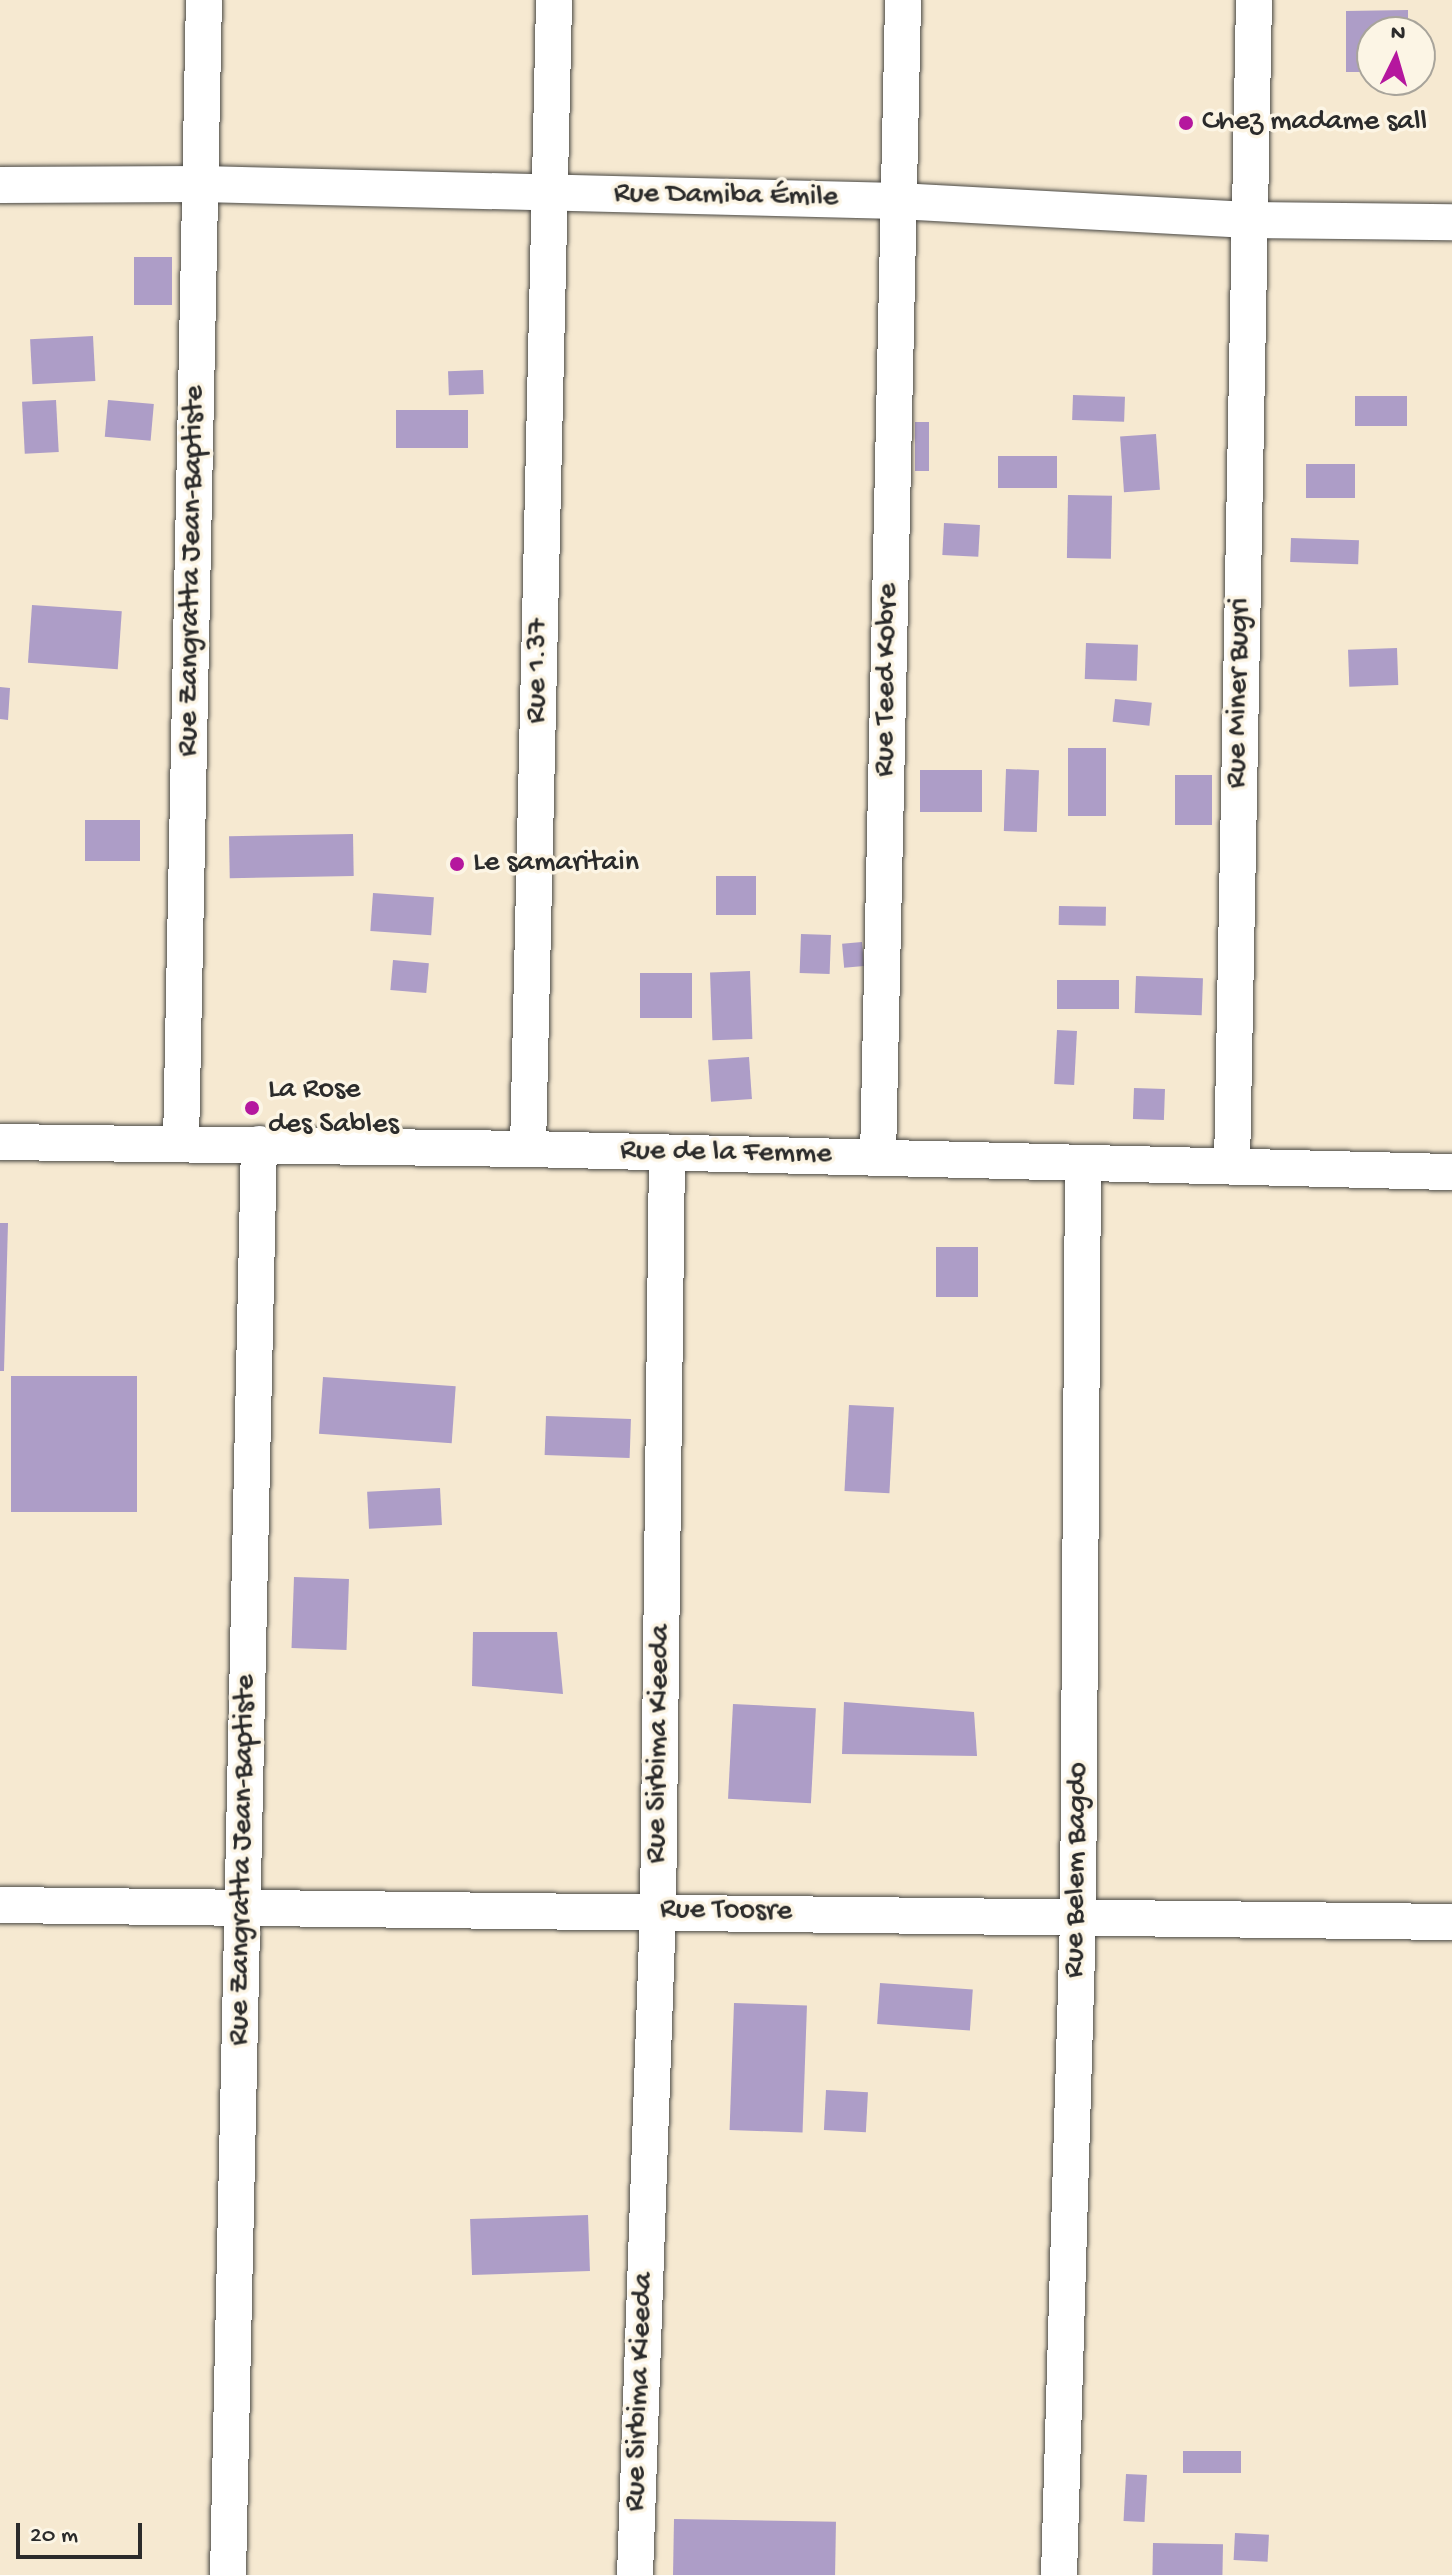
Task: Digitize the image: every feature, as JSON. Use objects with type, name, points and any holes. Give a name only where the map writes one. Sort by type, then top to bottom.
[{"type":"street","name":"Rue Zangratta Jean-Baptiste","points":[[181,1143],[204,0]]},
{"type":"street","name":"Rue 1.37","points":[[528,1149],[554,0]]},
{"type":"street","name":"Rue Teed Kobre","points":[[878,1158],[903,0]]},
{"type":"street","name":"Rue Miner Bugri","points":[[1232,1166],[1254,0]]},
{"type":"street","name":"Rue Damiba Émile","points":[[0,185],[201,184],[898,201],[1248,220],[1452,222]]},
{"type":"street","name":"Rue de la Femme","points":[[0,1142],[528,1149],[1452,1172]]},
{"type":"street","name":"Rue Zangratta Jean-Baptiste","points":[[228,2575],[259,1144]]},
{"type":"street","name":"Rue Sirbima Kieeda","points":[[635,2575],[658,1911],[667,1153]]},
{"type":"street","name":"Rue Belem Bagdo","points":[[1059,2575],[1078,1918],[1083,1164]]},
{"type":"street","name":"Rue Toosre","points":[[0,1905],[1452,1922]]},
{"type":"building","points":[[1408,10],[1408,16],[1356,16],[1356,72],[1346,72],[1346,11]]},
{"type":"building","points":[[134,257],[172,257],[172,305],[134,305]]},
{"type":"building","points":[[93,336],[95,381],[32,384],[30,339]]},
{"type":"building","points":[[483,370],[484,394],[449,395],[448,371]]},
{"type":"building","points":[[1073,395],[1125,397],[1124,422],[1072,420]]},
{"type":"building","points":[[1355,396],[1407,396],[1407,426],[1355,426]]},
{"type":"building","points":[[56,400],[59,452],[25,454],[22,402]]},
{"type":"building","points":[[108,400],[154,404],[151,441],[105,437]]},
{"type":"building","points":[[396,410],[468,410],[468,448],[396,448]]},
{"type":"building","points":[[915,422],[929,422],[929,471],[915,471]]},
{"type":"building","points":[[1156,434],[1160,490],[1124,492],[1120,437]]},
{"type":"building","points":[[998,456],[1057,456],[1057,488],[998,488]]},
{"type":"building","points":[[1306,464],[1355,464],[1355,498],[1306,498]]},
{"type":"building","points":[[1068,495],[1112,496],[1111,559],[1067,558]]},
{"type":"building","points":[[944,523],[980,525],[978,557],[942,555]]},
{"type":"building","points":[[1291,538],[1359,540],[1358,564],[1290,562]]},
{"type":"building","points":[[32,605],[122,611],[118,669],[28,663]]},
{"type":"building","points":[[1086,643],[1138,645],[1137,681],[1085,679]]},
{"type":"building","points":[[1397,648],[1398,685],[1349,687],[1348,650]]},
{"type":"building","points":[[0,687],[10,688],[8,720],[0,719]]},
{"type":"building","points":[[1115,699],[1152,703],[1149,726],[1113,722]]},
{"type":"building","points":[[1068,748],[1106,748],[1106,816],[1068,816]]},
{"type":"building","points":[[1006,769],[1039,770],[1037,832],[1004,831]]},
{"type":"building","points":[[920,770],[982,770],[982,812],[920,812]]},
{"type":"building","points":[[1175,775],[1212,775],[1212,825],[1175,825]]},
{"type":"building","points":[[85,820],[140,820],[140,861],[85,861]]},
{"type":"building","points":[[353,834],[354,876],[230,878],[229,836]]},
{"type":"building","points":[[716,876],[756,876],[756,915],[716,915]]},
{"type":"building","points":[[373,893],[434,897],[431,935],[370,931]]},
{"type":"building","points":[[1059,906],[1106,907],[1106,926],[1059,925]]},
{"type":"building","points":[[801,934],[831,935],[830,974],[800,973]]},
{"type":"building","points":[[862,942],[864,966],[844,968],[842,944]]},
{"type":"building","points":[[393,960],[429,963],[426,993],[390,990]]},
{"type":"building","points":[[750,971],[752,1039],[712,1040],[710,972]]},
{"type":"building","points":[[640,973],[692,973],[692,1018],[640,1018]]},
{"type":"building","points":[[1136,976],[1203,978],[1202,1015],[1135,1013]]},
{"type":"building","points":[[1057,980],[1119,980],[1119,1009],[1057,1009]]},
{"type":"building","points":[[1057,1030],[1077,1031],[1074,1085],[1054,1084]]},
{"type":"building","points":[[749,1057],[752,1099],[711,1102],[708,1060]]},
{"type":"building","points":[[1134,1088],[1165,1089],[1164,1120],[1133,1119]]},
{"type":"building","points":[[0,1223],[8,1223],[4,1371],[0,1371]]},
{"type":"building","points":[[936,1247],[978,1247],[978,1297],[936,1297]]},
{"type":"building","points":[[11,1376],[137,1376],[137,1512],[11,1512]]},
{"type":"building","points":[[323,1377],[456,1386],[452,1443],[319,1434]]},
{"type":"building","points":[[849,1405],[894,1407],[889,1493],[844,1491]]},
{"type":"building","points":[[546,1416],[631,1419],[630,1458],[545,1455]]},
{"type":"building","points":[[440,1488],[442,1525],[369,1529],[367,1492]]},
{"type":"building","points":[[294,1577],[349,1579],[346,1650],[292,1648]]},
{"type":"building","points":[[473,1632],[557,1632],[563,1694],[472,1686]]},
{"type":"building","points":[[844,1702],[974,1712],[977,1756],[842,1754]]},
{"type":"building","points":[[733,1704],[816,1708],[811,1803],[728,1799]]},
{"type":"building","points":[[880,1983],[973,1989],[970,2030],[877,2024]]},
{"type":"building","points":[[734,2003],[807,2006],[803,2132],[730,2130]]},
{"type":"building","points":[[826,2090],[868,2092],[866,2132],[824,2130]]},
{"type":"building","points":[[588,2215],[590,2271],[472,2275],[470,2219]]},
{"type":"building","points":[[1183,2451],[1241,2451],[1241,2473],[1183,2473]]},
{"type":"building","points":[[1126,2474],[1147,2475],[1145,2522],[1124,2521]]},
{"type":"building","points":[[674,2519],[836,2522],[835,2575],[673,2575]]},
{"type":"building","points":[[1235,2533],[1269,2535],[1268,2562],[1234,2560]]},
{"type":"building","points":[[1153,2543],[1223,2544],[1222,2575],[1152,2575]]},
{"type":"place","name":"Chez madame sall","points":[[1186,123]]},
{"type":"place","name":"Le samaritain","points":[[457,864]]},
{"type":"place","name":"La Rose des Sables","points":[[252,1108]]}]
